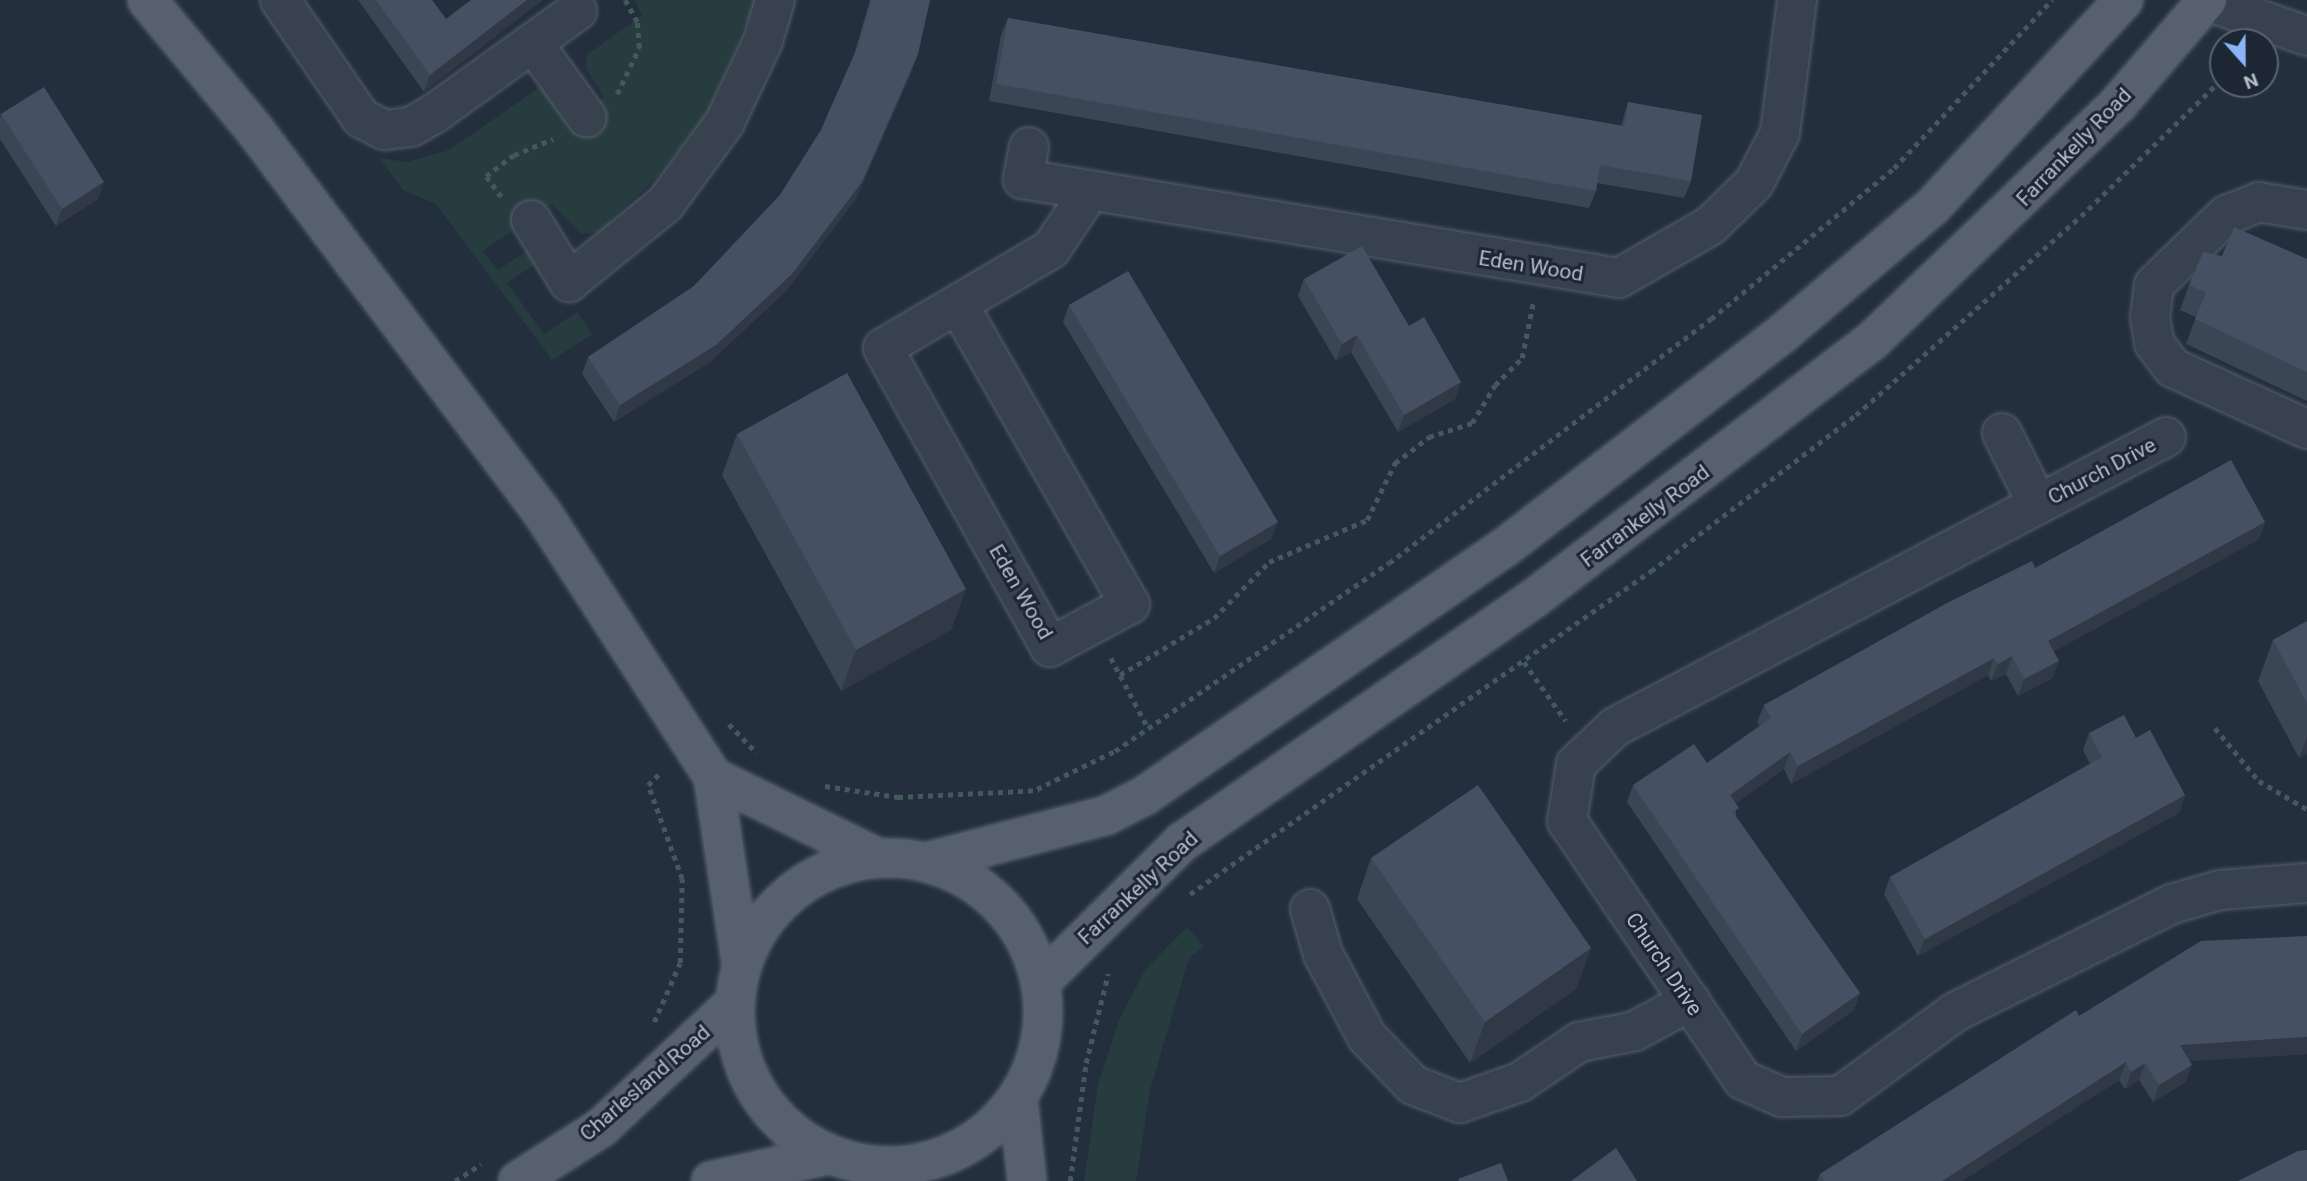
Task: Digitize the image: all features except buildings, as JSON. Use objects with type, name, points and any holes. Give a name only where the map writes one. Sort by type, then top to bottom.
[{"type":"main road","points":[[147,0],[254,129],[543,513],[713,777],[741,963]]},
{"type":"main road","points":[[927,862],[1107,815],[1144,796],[1504,548],[1782,334],[1932,207],[2124,0]]},
{"type":"main road","name":"Farrankelly Road","points":[[1041,982],[1182,842],[1533,600],[1872,341],[2027,197],[2207,1]]},
{"type":"main road","points":[[713,777],[878,858]]},
{"type":"main road","points":[[878,858],[927,862],[967,879],[1002,905],[1027,941],[1041,982],[1036,1062],[1018,1098],[990,1129],[956,1152],[881,1174],[827,1155],[787,1129],[756,1094],[738,1051],[733,1004],[741,963],[760,926],[788,894],[830,869],[878,858]]},
{"type":"main road","name":"Charlesland Road","points":[[503,1170],[602,1127],[733,1004]]},
{"type":"main road","points":[[1018,1098],[1027,1181]]},
{"type":"main road","points":[[711,1181],[827,1155]]},
{"type":"street","points":[[280,0],[361,118],[385,130],[411,127],[577,11]]},
{"type":"street","points":[[531,220],[569,282],[665,204],[725,122],[763,41],[775,0]]},
{"type":"street","name":"Eden Wood","points":[[1029,146],[1023,179],[1538,268],[1619,278],[1648,267],[1711,225],[1754,183],[1780,134],[1797,0]]},
{"type":"street","points":[[2207,1],[2307,36]]},
{"type":"street","points":[[533,43],[587,118]]},
{"type":"street","name":"Eden Wood","points":[[959,306],[1130,604],[1050,647],[883,348],[959,306],[1051,249],[1090,191]]},
{"type":"street","points":[[2307,210],[2259,202],[2226,215],[2154,285],[2150,317],[2154,343],[2173,368],[2307,429]]},
{"type":"street","name":"Church Drive","points":[[2002,433],[2038,505]]},
{"type":"street","name":"Church Drive","points":[[2166,437],[1615,727],[1587,750],[1576,764],[1567,821],[1743,1080],[1782,1097],[1840,1096],[1955,1012],[2172,904],[2220,890],[2307,883]]},
{"type":"street","points":[[1310,909],[1323,954],[1367,1037],[1413,1085],[1460,1103],[1520,1082],[1579,1042],[1635,1031],[1690,1001]]},
{"type":"path","points":[[810,783],[898,797],[1037,789],[1148,728],[1389,563],[1765,276],[1894,168],[2052,0]]},
{"type":"path","points":[[1150,871],[1172,906],[1524,662],[1856,415],[2081,216],[2209,92]]},
{"type":"path","points":[[1120,675],[1214,618],[1269,562],[1354,529],[1367,520],[1395,463],[1429,437],[1472,423],[1495,385],[1522,358],[1538,268]]},
{"type":"path","points":[[1092,624],[1148,728]]},
{"type":"path","points":[[1524,662],[1587,750]]},
{"type":"path","points":[[651,1029],[680,963],[682,878],[648,785],[691,743],[726,722],[765,760]]},
{"type":"path","points":[[2215,728],[2259,781],[2307,809]]},
{"type":"path","points":[[1037,789],[1048,794]]},
{"type":"path","points":[[1070,1181],[1086,1063],[1112,959]]},
{"type":"path","points":[[455,1181],[503,1170]]},
{"type":"green space","points":[[635,0],[756,0],[708,111],[657,177],[609,221],[616,230],[582,234],[551,204],[483,251],[498,270],[535,246],[535,264],[507,283],[544,334],[577,312],[592,334],[552,360],[436,204],[403,190],[379,158],[407,162],[449,150],[549,81],[575,118],[604,98],[586,68],[587,55],[642,15]]},
{"type":"green space","points":[[1187,927],[1204,946],[1189,958],[1150,1090],[1136,1181],[1084,1181],[1098,1085],[1119,1020],[1145,970]]}]
